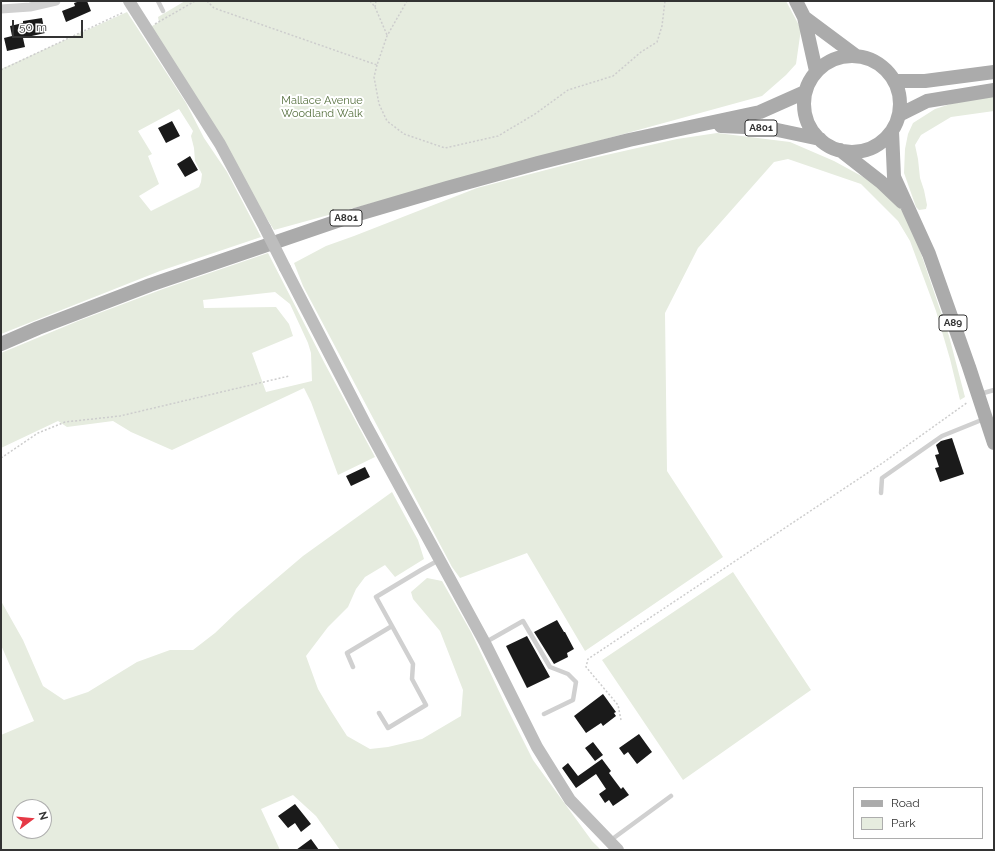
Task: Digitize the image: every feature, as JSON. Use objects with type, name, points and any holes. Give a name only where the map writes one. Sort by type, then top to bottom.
[{"type":"main road","name":"A89","points":[[796,1],[804,17],[816,71]]},
{"type":"main road","points":[[131,4],[220,144],[365,423],[485,643],[541,754],[570,800],[614,846]]},
{"type":"main road","name":"A89","points":[[804,17],[855,55],[868,58],[882,66],[895,81],[900,97],[899,115],[892,131],[880,143],[867,150],[850,152],[840,150]]},
{"type":"main road","points":[[805,92],[816,71],[830,61],[845,56],[855,55]]},
{"type":"main road","points":[[895,81],[925,81],[994,72]]},
{"type":"main road","points":[[899,115],[927,101],[994,90]]},
{"type":"main road","name":"A89","points":[[805,92],[806,116],[809,126],[820,139],[840,150],[906,204]]},
{"type":"main road","name":"A801","points":[[1,344],[150,285],[355,215],[538,162],[760,112],[805,92]]},
{"type":"main road","name":"A801","points":[[701,125],[768,128],[820,139]]},
{"type":"main road","name":"A89","points":[[892,131],[894,177],[929,254],[994,443]]},
{"type":"street","points":[[1,10],[30,7],[56,1]]},
{"type":"lane","points":[[158,1],[164,11]]},
{"type":"lane","points":[[978,395],[994,390]]},
{"type":"lane","points":[[881,493],[882,478],[942,436],[986,418]]},
{"type":"lane","points":[[379,713],[388,728],[426,705],[412,679],[413,664],[376,597],[439,560]]},
{"type":"lane","points":[[485,643],[523,621],[550,667],[568,674],[576,682],[573,700],[544,714]]},
{"type":"lane","points":[[352,667],[347,653],[392,626]]},
{"type":"lane","points":[[614,846],[671,796]]},
{"type":"path","points":[[147,29],[195,1]]},
{"type":"path","points":[[207,1],[214,8],[377,65]]},
{"type":"path","points":[[370,1],[387,36]]},
{"type":"path","points":[[374,8],[376,1]]},
{"type":"path","points":[[407,1],[387,36],[377,65],[374,77],[379,104],[387,122],[404,134],[445,148],[498,136],[535,114],[568,90],[612,76],[641,52],[657,42],[662,26],[665,1]]},
{"type":"path","points":[[1,70],[131,4]]},
{"type":"path","points":[[1,458],[38,433],[65,422],[120,416],[289,376]]},
{"type":"path","points":[[621,720],[618,705],[586,667],[588,659],[884,462],[978,395]]},
{"type":"green space","name":"Mallace Avenue Woodland Walk","points":[[185,1],[786,1],[801,29],[796,64],[762,96],[274,230],[147,29],[159,22],[158,17]]},
{"type":"green space","points":[[127,12],[186,103],[204,138],[227,172],[261,237],[160,271],[1,334],[1,69]],"holes":[[[179,109],[193,131],[191,136],[195,161],[202,174],[199,187],[151,211],[139,196],[159,184],[148,156],[152,154],[138,131]]]},
{"type":"green space","points":[[994,96],[994,111],[951,117],[921,135],[915,145],[920,178],[927,205],[926,209],[919,210],[916,207],[904,173],[905,149],[908,134],[913,123],[935,109],[963,100]]},
{"type":"green space","points":[[717,133],[790,142],[834,161],[878,185],[898,204],[913,230],[949,336],[965,397],[960,400],[936,311],[910,241],[898,221],[861,184],[788,159],[774,162],[698,248],[665,313],[667,471],[723,557],[585,651],[527,553],[460,578],[452,567],[303,286],[294,263],[326,246],[477,188],[584,160],[677,139]]},
{"type":"green space","points":[[268,253],[375,457],[338,475],[311,402],[304,388],[172,450],[131,432],[113,421],[67,427],[58,421],[1,448],[1,353],[78,321],[163,289]],"holes":[[[275,292],[290,304],[311,353],[312,381],[266,392],[252,353],[293,336],[289,324],[276,307],[204,308],[203,300]]]},
{"type":"green space","points":[[392,492],[418,540],[424,559],[395,577],[385,565],[365,577],[356,589],[348,607],[328,627],[306,656],[318,689],[347,736],[370,749],[388,747],[422,739],[461,716],[463,690],[440,631],[413,599],[411,592],[427,578],[442,581],[471,632],[533,760],[592,841],[601,850],[340,850],[316,816],[293,795],[261,809],[280,850],[1,850],[1,735],[34,721],[1,645],[1,601],[23,640],[43,686],[64,700],[88,692],[137,662],[170,650],[193,650],[215,633],[236,613],[303,556]]},
{"type":"green space","points":[[733,572],[811,690],[683,780],[602,660]]},
{"type":"building","points":[[87,1],[91,11],[66,22],[62,11],[75,6],[74,3]]},
{"type":"building","points":[[42,18],[45,33],[23,38],[25,47],[7,51],[4,38],[12,36],[10,26],[23,23],[23,21]]},
{"type":"building","points":[[172,121],[180,136],[166,143],[158,128]]},
{"type":"building","points":[[190,156],[198,170],[185,177],[177,164]]},
{"type":"building","points":[[952,438],[964,474],[940,482],[935,468],[939,467],[935,455],[939,454],[936,445],[941,441]]},
{"type":"building","points":[[365,467],[370,477],[351,486],[346,476]]},
{"type":"building","points":[[557,620],[574,649],[567,653],[568,657],[554,664],[534,632]]},
{"type":"building","points":[[527,636],[550,677],[527,688],[506,646]]},
{"type":"building","points":[[603,694],[616,712],[614,713],[616,716],[603,726],[601,723],[586,733],[574,716]]},
{"type":"building","points":[[639,734],[652,752],[637,764],[628,752],[624,755],[619,748]]},
{"type":"building","points":[[593,742],[603,755],[595,761],[585,748]]},
{"type":"building","points":[[602,759],[611,771],[609,773],[621,789],[623,787],[629,795],[613,806],[609,800],[605,803],[599,794],[606,789],[596,774],[576,788],[562,768],[568,763],[578,776]]},
{"type":"building","points":[[295,804],[311,824],[301,832],[295,823],[288,828],[278,816]]},
{"type":"building","points":[[311,839],[319,850],[296,850]]}]
